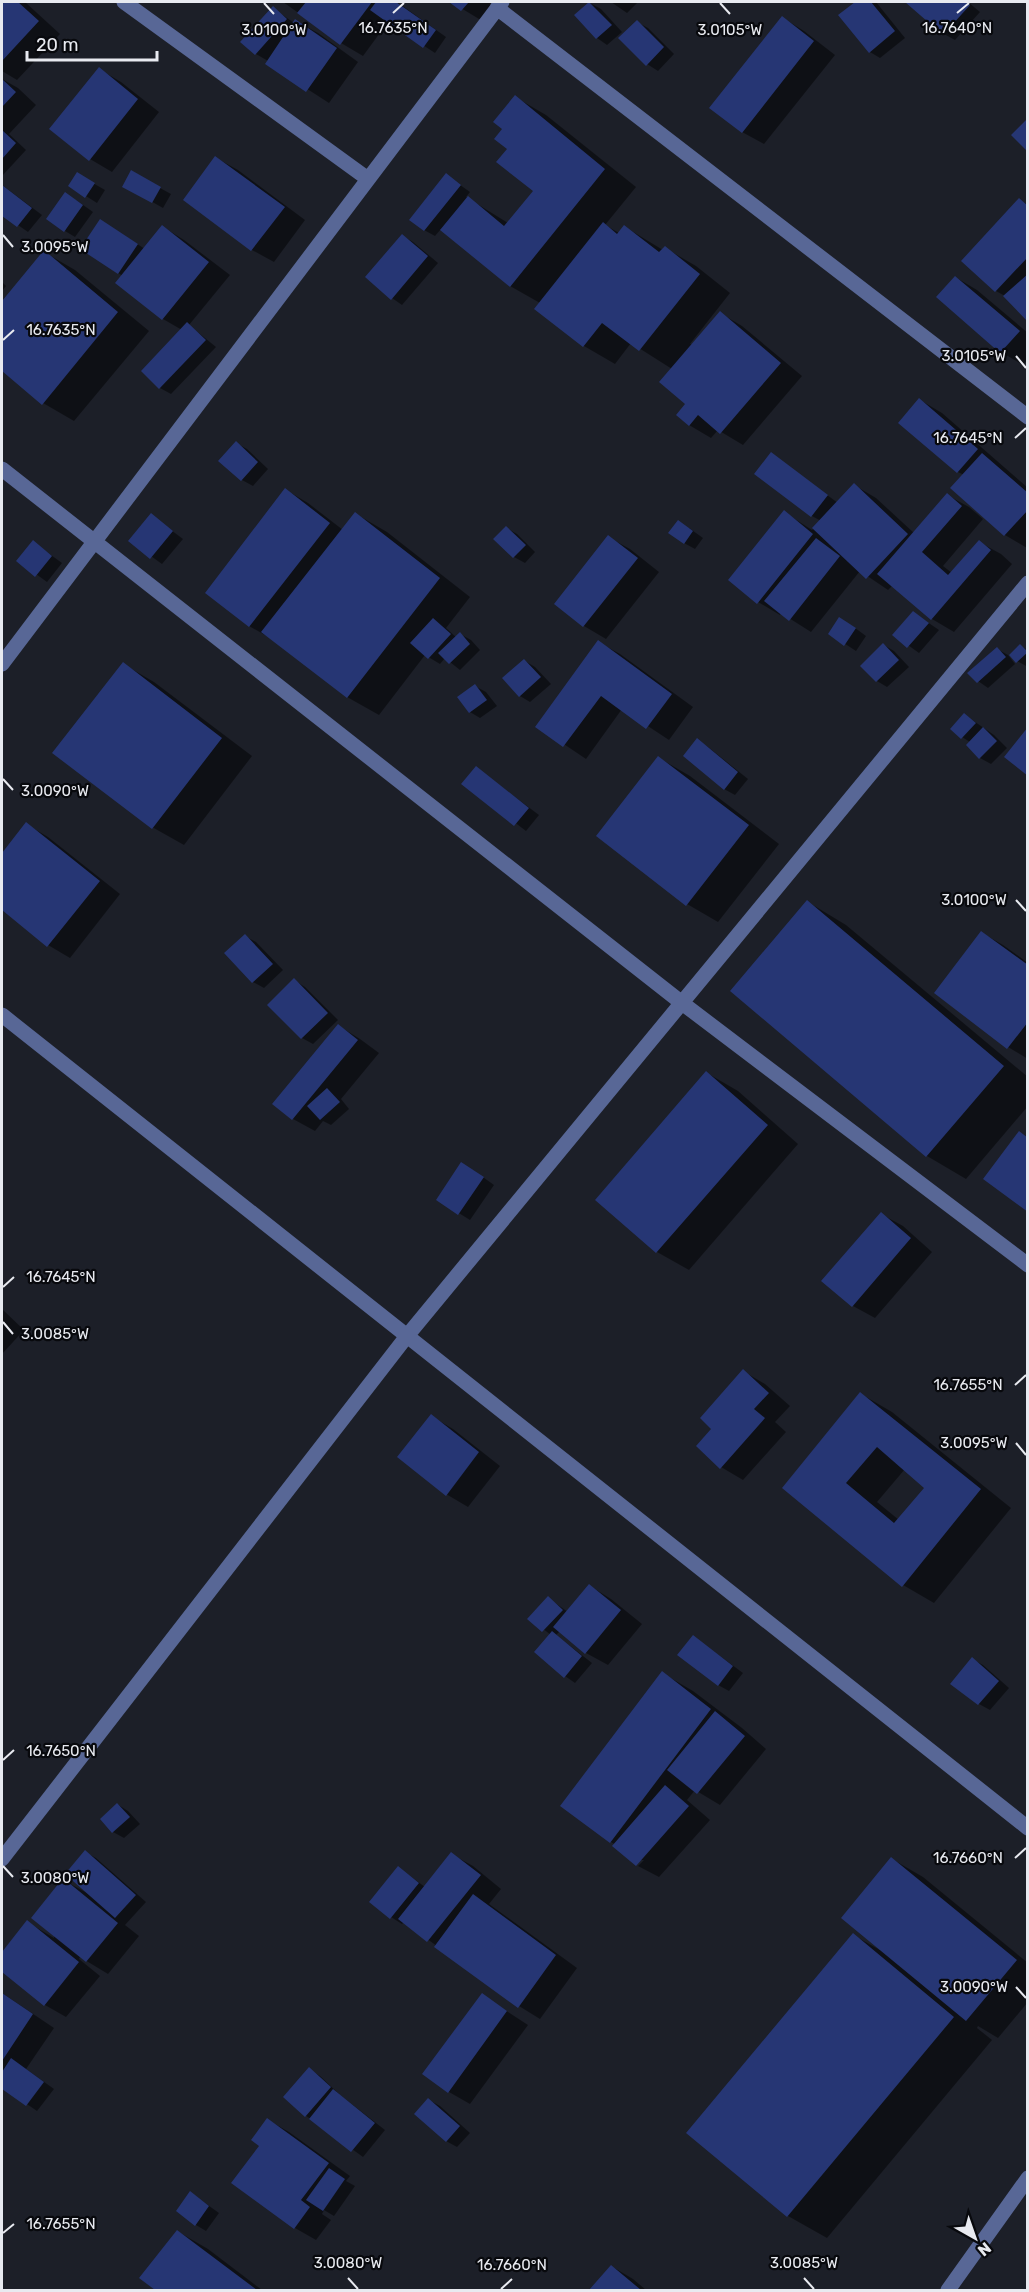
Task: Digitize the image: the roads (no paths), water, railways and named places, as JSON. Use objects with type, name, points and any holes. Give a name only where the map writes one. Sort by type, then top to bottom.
[{"type":"street","points":[[124,2],[368,179]]},
{"type":"street","points":[[2,664],[499,5],[1028,417]]},
{"type":"street","points":[[2,469],[682,1003],[1028,1265]]},
{"type":"street","points":[[2,1859],[407,1336],[1028,583]]},
{"type":"street","points":[[2,1015],[1028,1827]]},
{"type":"street","points":[[948,2290],[1028,2178]]}]
